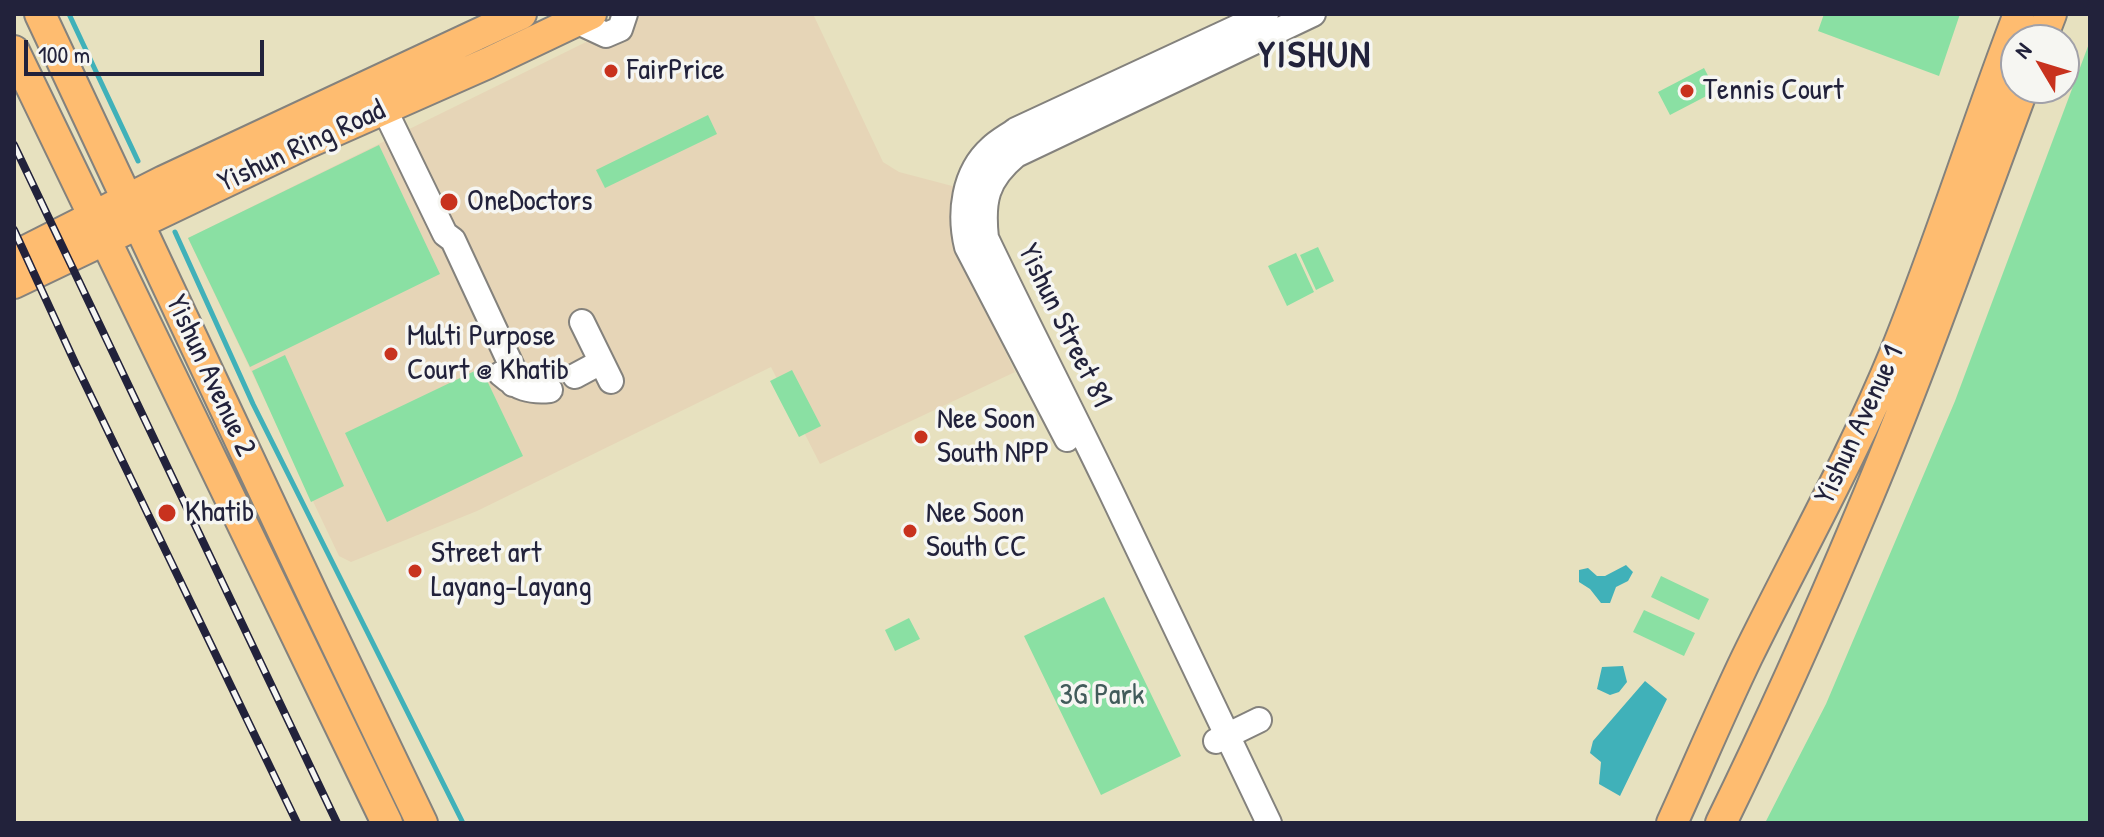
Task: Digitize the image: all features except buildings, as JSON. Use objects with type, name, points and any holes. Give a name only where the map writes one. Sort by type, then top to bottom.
[{"type":"main road","name":"Yishun Avenue 2","points":[[40,14],[422,823]]},
{"type":"main road","name":"Yishun Ring Road","points":[[378,96],[521,14]]},
{"type":"main road","name":"Yishun Avenue 1","points":[[1672,823],[1746,660],[1862,427],[1896,350],[1940,238],[1968,148],[2018,15]]},
{"type":"main road","name":"Yishun Ring Road","points":[[14,283],[132,212],[378,96],[584,18]]},
{"type":"main road","name":"Yishun Avenue 2","points":[[14,51],[387,823]]},
{"type":"main road","name":"Yishun Avenue 1","points":[[1721,823],[1776,710],[1909,393],[2017,104]]},
{"type":"main road","name":"Yishun Ring Road","points":[[14,257],[100,229]]},
{"type":"main road","points":[[1746,660],[1760,674],[1782,673],[1802,650]]},
{"type":"main road","points":[[1717,722],[1741,696],[1756,696],[1776,710]]},
{"type":"street","points":[[584,18],[606,35],[620,29],[625,14]]},
{"type":"street","name":"Yishun Street 81","points":[[1269,823],[1233,762],[1048,384],[986,238],[983,213],[988,187],[1001,167],[1016,155],[1267,21],[1313,14]]},
{"type":"street","points":[[378,96],[445,234],[441,246],[502,375],[513,384],[532,392],[550,390]]},
{"type":"street","points":[[575,376],[606,371],[582,322]]},
{"type":"street","points":[[1218,730],[1259,720]]},
{"type":"street","name":"Yishun Street 81","points":[[1233,762],[1253,823]]},
{"type":"shaded area","points":[[643,14],[813,14],[883,162],[899,172],[956,187],[964,264],[1015,372],[820,464],[771,367],[477,511],[351,562],[339,556],[188,238]]},
{"type":"green space","points":[[1824,14],[1960,14],[1939,76],[1818,31]]},
{"type":"green space","points":[[2090,41],[2090,823],[1765,823],[1826,704],[1955,401],[2066,104],[2080,104],[2080,68]]},
{"type":"green space","name":"Tennis Court","points":[[1704,68],[1716,91],[1670,115],[1658,92]]},
{"type":"green space","points":[[708,115],[717,134],[605,188],[596,170]]},
{"type":"green space","points":[[379,145],[440,274],[250,367],[188,238]]},
{"type":"green space","points":[[1318,247],[1334,281],[1316,290],[1300,255]]},
{"type":"green space","points":[[1296,253],[1314,292],[1287,306],[1268,266]]},
{"type":"green space","points":[[285,355],[344,486],[311,502],[252,371]]},
{"type":"green space","points":[[481,368],[523,456],[387,522],[345,433]]},
{"type":"green space","points":[[792,370],[821,426],[799,437],[770,381]]},
{"type":"green space","points":[[1661,576],[1709,599],[1699,620],[1651,597]]},
{"type":"green space","name":"3G Park","points":[[1104,597],[1181,756],[1101,795],[1024,636]]},
{"type":"green space","points":[[1644,610],[1695,633],[1684,656],[1633,632]]},
{"type":"green space","points":[[909,618],[920,639],[895,651],[885,630]]},
{"type":"water","points":[[1626,565],[1633,572],[1628,581],[1616,587],[1610,603],[1601,603],[1590,589],[1579,582],[1579,570],[1588,568],[1597,576],[1605,576]]},
{"type":"water","points":[[1623,666],[1627,682],[1619,692],[1610,695],[1597,689],[1602,667]]},
{"type":"water","points":[[1645,681],[1667,699],[1620,796],[1599,784],[1601,762],[1590,753],[1593,741]]},
{"type":"waterway","points":[[69,14],[138,161]]},
{"type":"waterway","points":[[175,232],[253,404],[463,823]]},
{"type":"railway","points":[[14,145],[337,823]]},
{"type":"railway","points":[[14,230],[297,823]]},
{"type":"place","name":"FairPrice","points":[[611,71]]},
{"type":"place","name":"Tennis Court","points":[[1687,91]]},
{"type":"place","name":"OneDoctors","points":[[449,202]]},
{"type":"place","name":"Multi Purpose Court @ Khatib","points":[[391,354]]},
{"type":"place","name":"Nee Soon South NPP","points":[[921,437]]},
{"type":"place","name":"Khatib","points":[[167,513]]},
{"type":"place","name":"Nee Soon South CC","points":[[910,531]]},
{"type":"place","name":"Street art Layang-Layang","points":[[415,571]]},
{"type":"district","name":"YISHUN","points":[[1315,57]]}]
